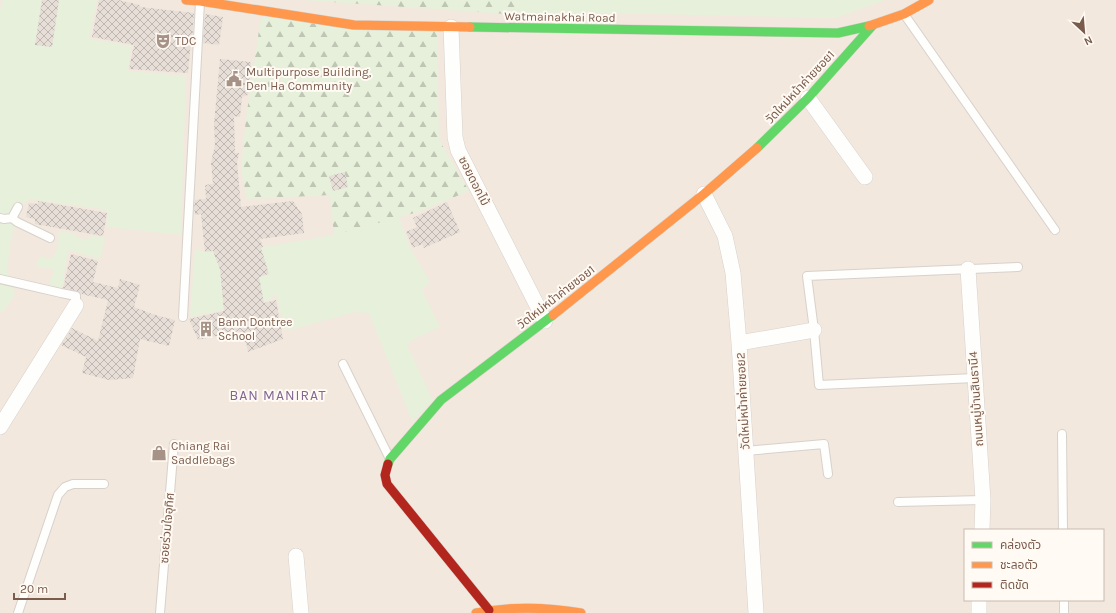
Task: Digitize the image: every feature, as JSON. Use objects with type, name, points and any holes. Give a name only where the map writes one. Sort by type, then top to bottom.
[{"type":"street","name":"Watmainakhai Road","points":[[186,0],[354,25],[838,33],[873,26],[904,14],[929,0]]},
{"type":"street","name":"วัดใหม่หน้าค่ายซอย1","points":[[489,610],[387,484],[385,475],[390,459],[441,400],[545,321],[704,194],[766,140],[808,98],[873,26]]},
{"type":"street","name":"ซอยดอกไม้","points":[[451,27],[455,137],[458,150],[545,321]]},
{"type":"street","points":[[808,98],[865,177]]},
{"type":"street","name":"วัดใหม่หน้าค่ายซอย2","points":[[704,194],[725,236],[733,274],[739,343],[756,613]]},
{"type":"street","name":"ถนนหมู่บ้านสินธานี4","points":[[968,269],[983,500],[982,529]]},
{"type":"street","points":[[0,428],[76,305]]},
{"type":"street","points":[[739,343],[814,330]]},
{"type":"street","points":[[296,556],[302,613]]},
{"type":"street","points":[[979,601],[979,613]]},
{"type":"street","points":[[476,613],[489,610],[526,608],[564,610],[581,613]]},
{"type":"lane","points":[[183,317],[200,1]]},
{"type":"lane","points":[[904,14],[1055,230]]},
{"type":"lane","points":[[12,218],[18,208]]},
{"type":"lane","points":[[0,218],[12,218],[17,222],[50,238]]},
{"type":"lane","points":[[975,378],[819,385],[807,276],[1018,267]]},
{"type":"lane","points":[[0,279],[76,296],[76,305]]},
{"type":"lane","points":[[343,364],[390,459]]},
{"type":"lane","points":[[1062,434],[1063,529]]},
{"type":"lane","name":"ซอยร่วมใจอุทิศ","points":[[160,613],[174,444]]},
{"type":"lane","points":[[746,451],[824,444],[828,474]]},
{"type":"lane","points":[[18,613],[58,495],[65,487],[73,484],[104,484]]},
{"type":"lane","points":[[898,502],[983,500]]},
{"type":"lane","points":[[1064,601],[1064,613]]},
{"type":"shaded area","points":[[0,0],[1116,0],[1116,613],[0,613]]},
{"type":"green space","points":[[3,0],[97,0],[89,39],[131,46],[128,71],[186,76],[181,235],[107,227],[107,212],[102,209],[29,199],[21,206],[11,239],[7,270],[15,294],[3,312],[0,311],[0,9]]},
{"type":"green space","points":[[303,0],[513,0],[520,15]]},
{"type":"green space","points":[[513,0],[885,0],[836,18],[605,13],[520,15]]},
{"type":"green space","points":[[261,17],[437,31],[439,140],[469,191],[418,212],[334,235],[330,195],[247,199],[241,169],[246,118]]},
{"type":"green space","points":[[399,217],[410,248],[430,282],[422,290],[440,327],[414,339],[407,345],[433,401],[412,421],[369,313],[355,312],[294,329],[284,330],[277,296],[272,296],[273,299],[190,317],[195,249],[205,252],[213,251],[218,263],[263,247],[334,235]]},
{"type":"green space","points":[[59,231],[76,234],[75,237],[88,240],[89,236],[105,238],[100,259],[68,250],[62,288],[49,285],[54,269],[36,267],[40,256],[52,259],[58,249]]},
{"type":"building","points":[[42,0],[59,0],[52,47],[35,45]]},
{"type":"building","name":"TDC","points":[[99,0],[118,0],[140,5],[140,7],[194,13],[188,73],[129,69],[134,45],[92,37]]},
{"type":"building","points":[[205,14],[223,17],[219,45],[203,43]]},
{"type":"building","points":[[220,59],[251,62],[248,95],[242,97],[240,117],[234,116],[235,153],[239,153],[237,162],[241,207],[293,201],[302,214],[304,233],[260,239],[263,247],[261,248],[269,274],[259,277],[264,303],[276,300],[283,339],[248,352],[246,342],[242,342],[239,331],[198,340],[189,319],[224,311],[220,269],[213,251],[205,252],[201,214],[195,215],[194,207],[195,200],[206,199],[205,185],[213,184],[211,162],[215,145],[214,124]]},
{"type":"building","points":[[345,172],[348,187],[333,191],[329,176]]},
{"type":"building","points":[[38,201],[107,213],[103,236],[35,224],[35,219],[26,217],[29,203],[38,204]]},
{"type":"building","points":[[447,202],[460,232],[424,248],[422,244],[413,248],[406,232],[417,227],[413,218]]},
{"type":"building","points":[[71,254],[98,261],[93,282],[118,288],[120,279],[140,285],[134,307],[155,315],[175,320],[169,346],[140,339],[133,378],[109,380],[82,373],[86,357],[61,345],[72,328],[98,341],[108,300],[63,288]]},
{"type":"traffic: fast","points":[[757,148],[808,98],[873,25]]},
{"type":"traffic: fast","points":[[470,27],[838,33],[869,26]]},
{"type":"traffic: fast","points":[[388,464],[390,459],[441,400],[553,315]]},
{"type":"traffic: slow","points":[[186,0],[354,25],[470,27]]},
{"type":"traffic: slow","points":[[869,26],[904,14],[929,0]]},
{"type":"traffic: slow","points":[[553,315],[704,194],[757,148]]},
{"type":"traffic: slow","points":[[476,613],[515,608],[555,609],[581,613]]},
{"type":"traffic: jam","points":[[388,464],[385,475],[387,484],[489,610]]},
{"type":"place","name":"TDC","points":[[163,41]]},
{"type":"place","name":"Multipurpose Building, Den Ha Community","points":[[234,79]]},
{"type":"place","name":"Bann Dontree School","points":[[206,329]]},
{"type":"place","name":"Chiang Rai Saddlebags","points":[[159,453]]},
{"type":"district","name":"BAN MANIRAT","points":[[278,395]]}]
